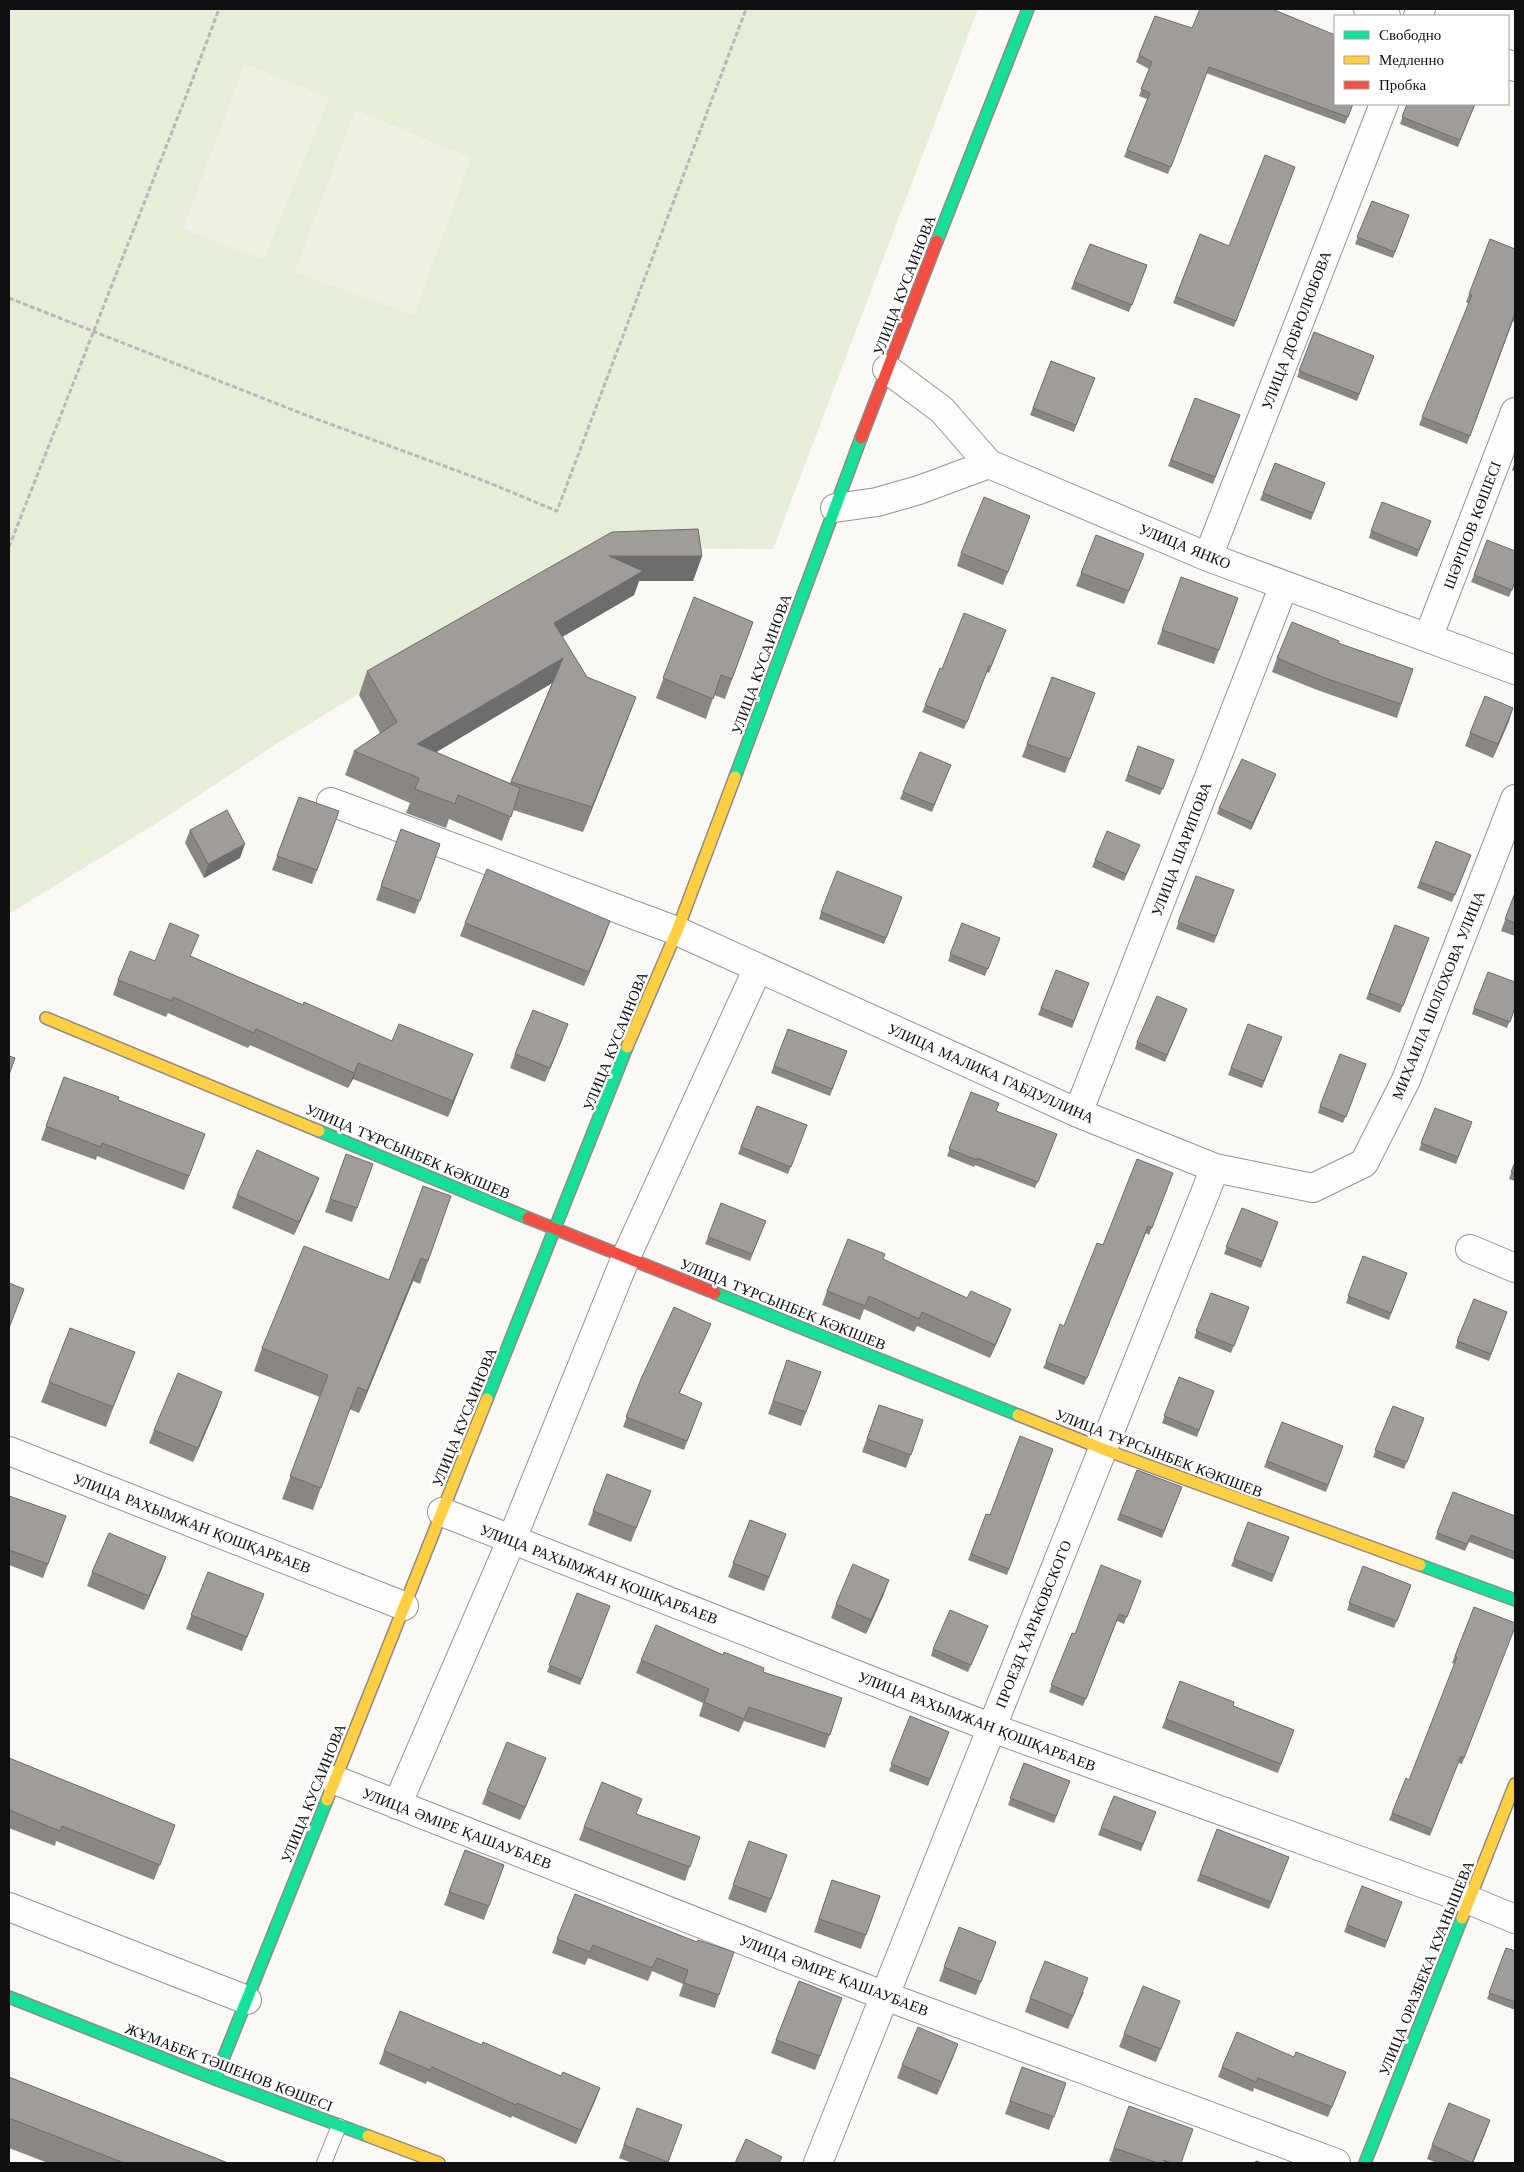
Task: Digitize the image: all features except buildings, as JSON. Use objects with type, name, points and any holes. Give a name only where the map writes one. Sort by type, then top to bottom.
[{"type":"street","name":"УЛИЦА КУСАИНОВА","points":[[215,2079],[646,1001],[678,932],[887,369],[1028,9]]},
{"type":"street","points":[[1368,9],[1383,15]]},
{"type":"street","name":"УЛИЦА ДОБРОЛЮБОВА","points":[[1208,557],[1384,105]]},
{"type":"street","name":"УЛИЦА ЯНКО","points":[[887,369],[942,410],[989,464],[1208,557],[1515,670]]},
{"type":"street","name":"ШӘРІПОВ КӨШЕСІ","points":[[1428,638],[1515,412]]},
{"type":"street","points":[[835,508],[876,502],[919,490],[989,464]]},
{"type":"street","name":"УЛИЦА ШАРИПОВА","points":[[1078,1113],[1284,585]]},
{"type":"street","name":"МИХАИЛА ШОЛОХОВА УЛИЦА","points":[[1313,1188],[1364,1163],[1406,1080],[1515,799]]},
{"type":"street","name":"УЛИЦА МАЛИКА ГАБДУЛЛИНА","points":[[330,802],[678,932],[1078,1113],[1215,1168],[1313,1188]]},
{"type":"street","points":[[397,1805],[512,1540],[626,1257],[758,968]]},
{"type":"street","name":"УЛИЦА ТҰРСЫНБЕК КӘКІШЕВ","points":[[46,1018],[555,1229],[1103,1449],[1515,1600]]},
{"type":"street","name":"ПРОЕЗД ХАРЬКОВСКОГО","points":[[818,2163],[1215,1168]]},
{"type":"street","points":[[1470,1250],[1515,1268]]},
{"type":"street","name":"УЛИЦА РАХЫМЖАН ҚОШҚАРБАЕВ","points":[[9,1451],[404,1606]]},
{"type":"street","name":"УЛИЦА РАХЫМЖАН ҚОШҚАРБАЕВ","points":[[442,1512],[992,1728],[1469,1900],[1515,1919]]},
{"type":"street","name":"УЛИЦА ӘМІРЕ ҚАШАУБАЕВ","points":[[334,1780],[885,1996],[1336,2163]]},
{"type":"street","name":"УЛИЦА ОРАЗБЕКА КУАНЫШЕВА","points":[[1365,2163],[1515,1784]]},
{"type":"street","points":[[9,1907],[247,2000]]},
{"type":"street","name":"ЖҰМАБЕК ТӘШЕНОВ КӨШЕСІ","points":[[9,1997],[215,2079],[439,2163]]},
{"type":"lane","points":[[324,2163],[339,2126]]},
{"type":"path","points":[[9,547],[219,9]]},
{"type":"path","points":[[9,298],[302,414],[473,477],[557,511],[746,9]]},
{"type":"green space","points":[[9,9],[978,9],[773,549],[599,548],[278,743],[152,826],[9,914]]},
{"type":"green space","points":[[245,64],[329,98],[264,259],[183,229]]},
{"type":"green space","points":[[355,110],[471,158],[414,315],[295,272]]},
{"type":"traffic: fast","points":[[937,241],[1028,9]]},
{"type":"traffic: fast","points":[[735,777],[861,438]]},
{"type":"traffic: fast","points":[[487,1399],[627,1047]]},
{"type":"traffic: fast","points":[[319,1131],[528,1218]]},
{"type":"traffic: fast","points":[[715,1293],[1018,1415]]},
{"type":"traffic: fast","points":[[1420,1565],[1515,1600]]},
{"type":"traffic: fast","points":[[215,2079],[327,1800]]},
{"type":"traffic: fast","points":[[1365,2163],[1462,1918]]},
{"type":"traffic: fast","points":[[9,1997],[215,2079],[368,2136]]},
{"type":"traffic: slow","points":[[627,1047],[677,931],[735,777]]},
{"type":"traffic: slow","points":[[46,1018],[319,1131]]},
{"type":"traffic: slow","points":[[327,1800],[487,1399]]},
{"type":"traffic: slow","points":[[1018,1415],[1103,1449],[1420,1565]]},
{"type":"traffic: slow","points":[[1462,1918],[1515,1784]]},
{"type":"traffic: slow","points":[[368,2136],[439,2163]]},
{"type":"traffic: jam","points":[[861,438],[937,241]]},
{"type":"traffic: jam","points":[[528,1218],[715,1293]]}]
